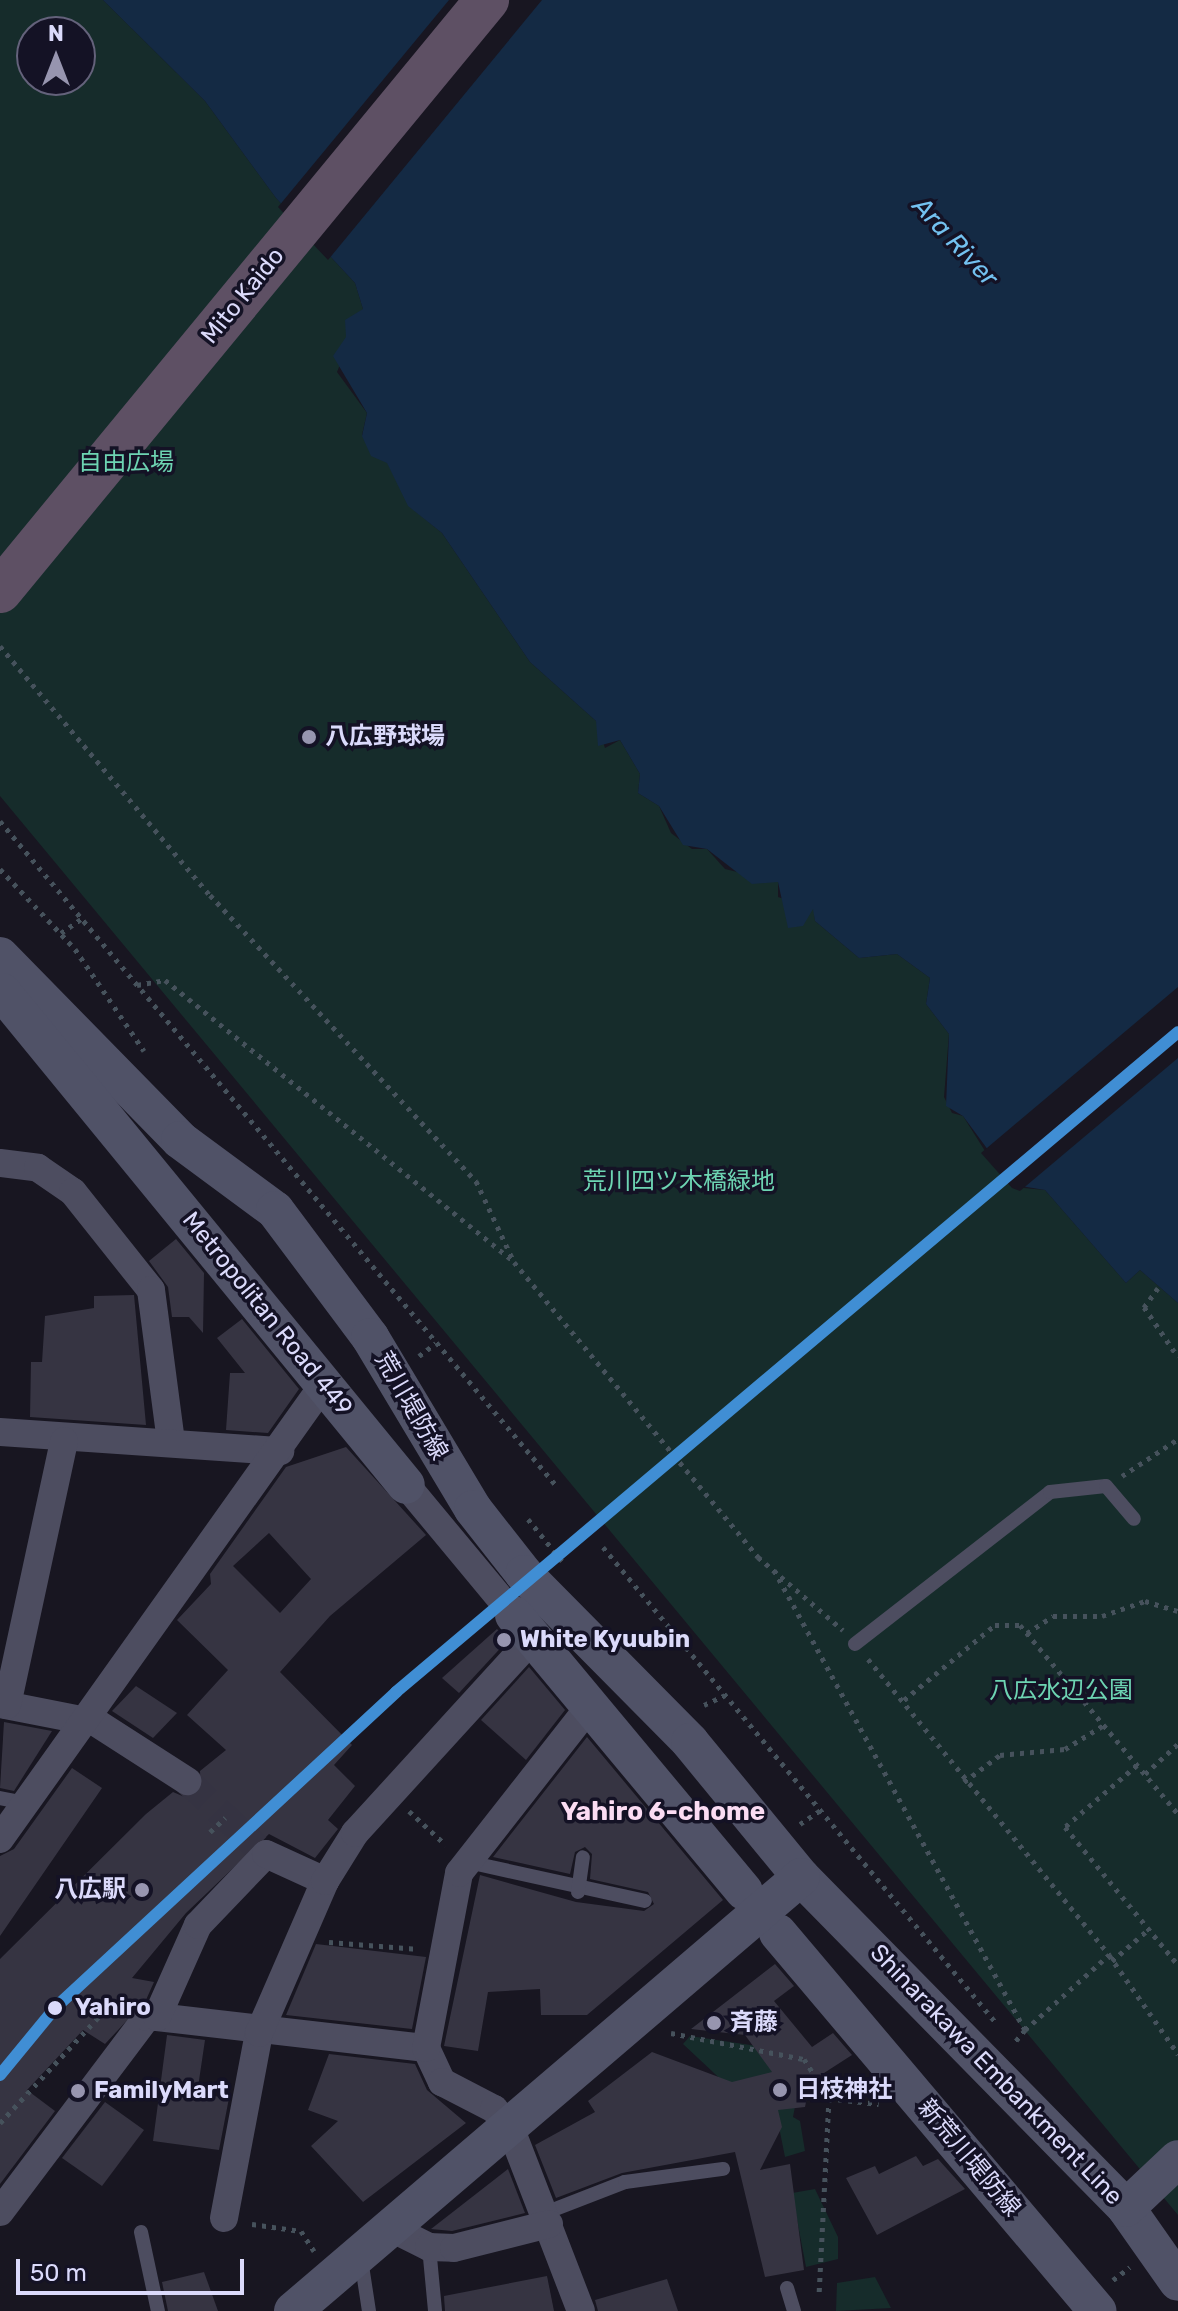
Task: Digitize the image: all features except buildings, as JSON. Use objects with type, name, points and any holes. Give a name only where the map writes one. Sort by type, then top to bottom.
[{"type":"highway","name":"Mito Kaido","points":[[0,591],[487,0]]},
{"type":"main road","name":"荒川堤防線","points":[[0,956],[180,1140],[275,1210],[310,1250],[495,1541],[690,1742],[801,1877]]},
{"type":"main road","name":"Metropolitan Road 449","points":[[0,990],[406,1485]]},
{"type":"main road","points":[[523,1627],[744,1891]]},
{"type":"main road","points":[[293,2311],[801,1877]]},
{"type":"main road","name":"Shinarakawa Embankment Line","points":[[801,1877],[1126,2208],[1178,2282]]},
{"type":"main road","name":"新荒川堤防線","points":[[778,1933],[913,2092],[1101,2298]]},
{"type":"main road","points":[[1126,2208],[1171,2165]]},
{"type":"street","points":[[0,1163],[38,1168],[73,1192],[151,1290],[171,1442]]},
{"type":"street","points":[[0,1839],[13,1800],[88,1720],[280,1451],[324,1384]]},
{"type":"street","points":[[0,1432],[64,1441],[171,1442],[280,1451]]},
{"type":"street","points":[[64,1441],[3,1704],[88,1720],[187,1781]]},
{"type":"street","name":"Metropolitan Road 449","points":[[406,1485],[523,1627]]},
{"type":"street","points":[[232,2220],[259,2033],[325,1881],[523,1627]]},
{"type":"street","points":[[581,2311],[510,2127],[494,2109],[442,2082],[426,2048],[443,1952],[468,1863],[590,1706]]},
{"type":"street","points":[[157,2017],[198,1925],[261,1850],[325,1881]]},
{"type":"street","points":[[0,2212],[147,2017],[259,2033],[426,2048]]},
{"type":"street","points":[[391,2228],[429,2247],[547,2219]]},
{"type":"lane","points":[[855,1644],[1050,1492],[1106,1486],[1134,1519]]},
{"type":"lane","points":[[578,1892],[583,1857]]},
{"type":"lane","points":[[468,1863],[578,1892],[645,1901]]},
{"type":"lane","points":[[547,2219],[625,2182],[723,2169]]},
{"type":"lane","points":[[141,2232],[158,2311]]},
{"type":"lane","points":[[429,2247],[435,2311]]},
{"type":"lane","points":[[360,2255],[369,2311]]},
{"type":"lane","points":[[787,2288],[794,2311]]},
{"type":"path","points":[[0,646],[210,895],[476,1181],[514,1262]]},
{"type":"path","points":[[0,821],[555,1484]]},
{"type":"path","points":[[0,869],[61,933],[152,1062]]},
{"type":"path","points":[[61,933],[81,919]]},
{"type":"path","points":[[137,985],[165,980],[514,1262],[773,1569],[855,1644],[904,1700],[964,1782],[1110,1958],[1178,2054]]},
{"type":"path","points":[[1158,1288],[1144,1307],[1178,1357]]},
{"type":"path","points":[[422,1373],[414,1360],[436,1343]]},
{"type":"path","points":[[1106,1486],[1178,1439]]},
{"type":"path","points":[[525,1516],[566,1565]]},
{"type":"path","points":[[603,1547],[725,1695],[824,1808],[1023,2053]]},
{"type":"path","points":[[773,1569],[1025,2030]]},
{"type":"path","points":[[1027,1633],[1053,1616],[1102,1616],[1145,1601],[1178,1611]]},
{"type":"path","points":[[904,1700],[995,1625],[1020,1625],[1178,1814]]},
{"type":"path","points":[[697,1698],[708,1708],[725,1695]]},
{"type":"path","points":[[964,1782],[1000,1755],[1065,1749],[1104,1725]]},
{"type":"path","points":[[1145,1774],[1178,1744]]},
{"type":"path","points":[[1137,1765],[1065,1827],[1178,1965]]},
{"type":"path","points":[[391,1794],[468,1863]]},
{"type":"path","points":[[790,1831],[824,1808]]},
{"type":"path","points":[[210,1832],[225,1818]]},
{"type":"path","points":[[1014,2043],[1025,2030],[1110,1958],[1149,1929]]},
{"type":"path","points":[[300,1940],[443,1952]]},
{"type":"path","points":[[0,2123],[105,2010]]},
{"type":"path","points":[[659,2028],[692,2043],[804,2059],[829,2098],[819,2295]]},
{"type":"path","points":[[818,2097],[899,2107],[913,2092]]},
{"type":"path","points":[[232,2220],[309,2236],[325,2284]]},
{"type":"path","points":[[1101,2298],[1130,2266],[1120,2254]]},
{"type":"green space","name":"荒川四ツ木橋緑地","points":[[0,0],[103,0],[205,101],[276,198],[355,283],[363,309],[337,372],[367,413],[362,435],[387,462],[409,506],[442,533],[530,662],[596,721],[605,748],[620,740],[640,774],[638,793],[659,806],[671,833],[692,849],[707,849],[725,869],[778,882],[778,897],[814,909],[815,921],[859,958],[897,954],[930,978],[926,1004],[949,1034],[944,1097],[952,1113],[963,1116],[985,1151],[1024,1188],[1045,1190],[1126,1283],[1140,1270],[1178,1303],[1178,2215],[0,796]]},
{"type":"green space","points":[[690,2036],[778,2049],[801,2076],[793,2117],[800,2121],[805,2151],[785,2157],[777,2117],[746,2103],[683,2044]]},
{"type":"green space","points":[[815,2189],[838,2237],[838,2259],[806,2267],[792,2193]]},
{"type":"green space","points":[[875,2277],[891,2308],[836,2311],[837,2283]]},
{"type":"water","name":"Ara River","points":[[103,0],[1178,0],[1178,1303],[1140,1270],[1126,1283],[1045,1190],[1014,1185],[963,1116],[946,1106],[949,1034],[926,1004],[930,978],[897,954],[859,958],[815,921],[813,909],[803,926],[788,928],[778,882],[752,884],[707,849],[683,845],[659,806],[638,793],[640,774],[620,740],[598,746],[596,721],[530,662],[442,533],[408,506],[387,463],[371,456],[362,436],[367,413],[333,356],[346,337],[345,320],[363,309],[355,283],[276,198],[205,101]]},
{"type":"pier","points":[[449,0],[542,0],[328,260],[278,207]]},
{"type":"pier","points":[[1178,987],[1178,1058],[1020,1191],[1012,1188],[981,1153]]},
{"type":"tunnel","points":[[187,1781],[257,1847]]},
{"type":"transit line","points":[[0,2075],[55,2008],[396,1692],[1178,1032]]},
{"type":"place","name":"八広野球場","points":[[309,737]]},
{"type":"place","name":"White Kyuubin","points":[[504,1640]]},
{"type":"place","name":"八広駅","points":[[142,1890]]},
{"type":"place","name":"Yahiro","points":[[55,2008]]},
{"type":"place","name":"斉藤","points":[[714,2023]]},
{"type":"place","name":"日枝神社","points":[[780,2090]]},
{"type":"place","name":"FamilyMart","points":[[78,2091]]},
{"type":"district","name":"Yahiro 6-chome","points":[[663,1812]]},
{"type":"park label","name":"自由広場","points":[[126,463]]},
{"type":"park label","name":"八広水辺公園","points":[[1061,1691]]}]
